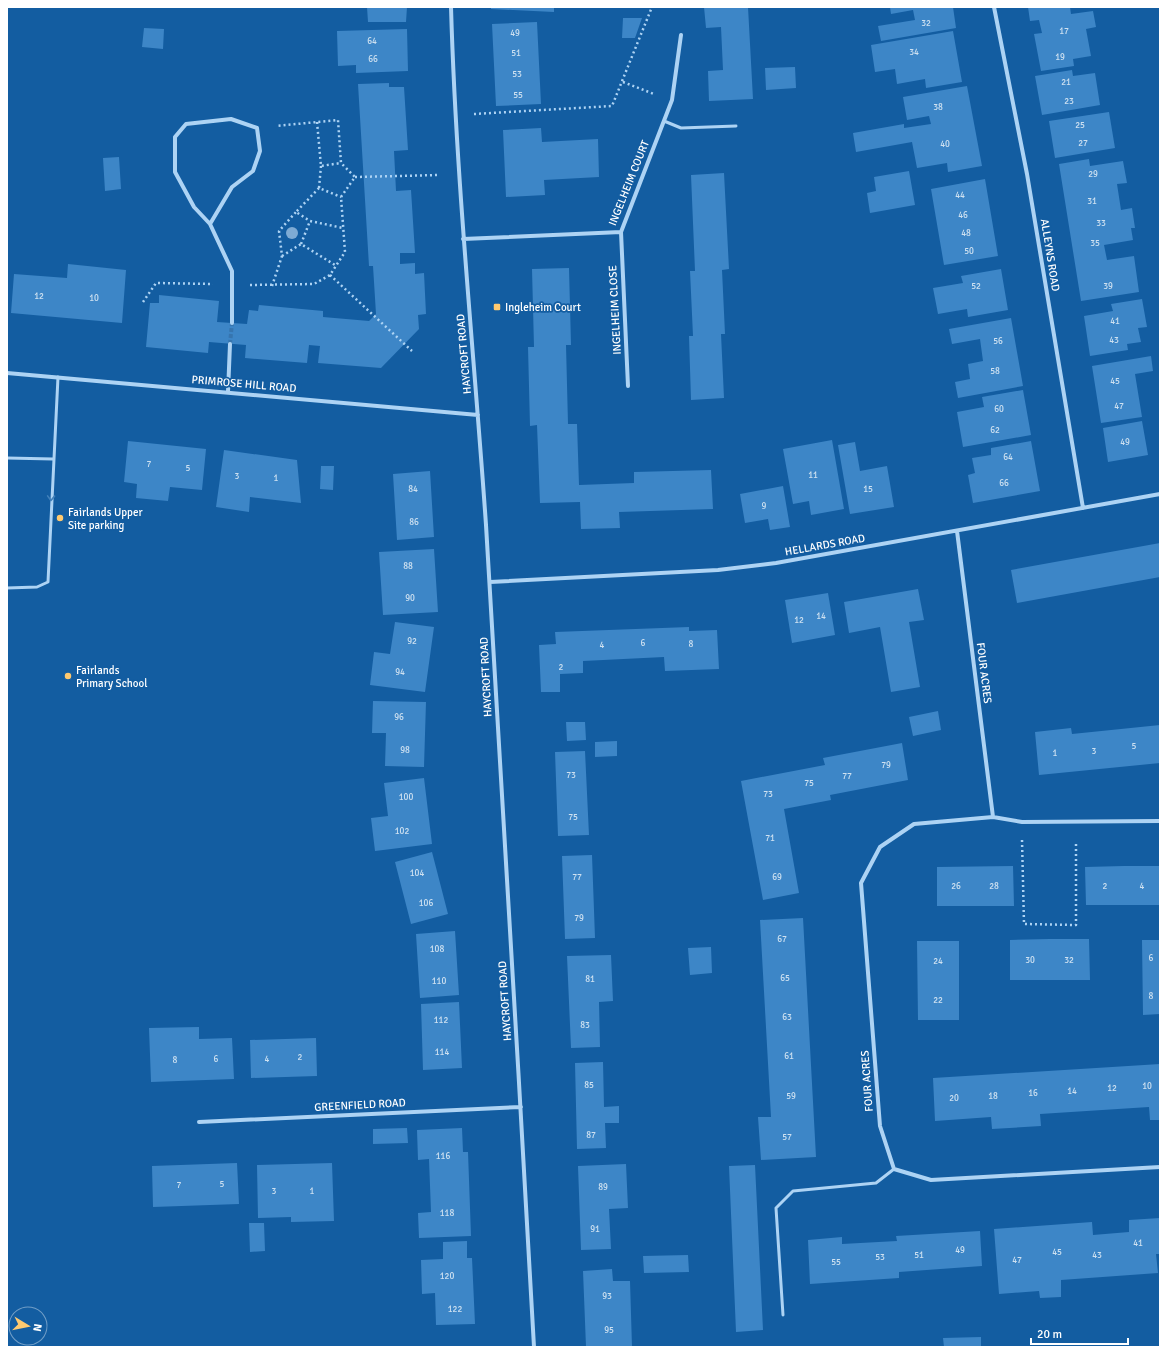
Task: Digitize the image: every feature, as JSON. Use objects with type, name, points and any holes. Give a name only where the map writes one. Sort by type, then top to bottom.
[{"type":"street","name":"HAYCROFT ROAD","points":[[451,7],[455,116],[463,239],[490,582],[534,1347]]},
{"type":"street","name":"ALLEYNS ROAD","points":[[994,7],[1027,174],[1083,508]]},
{"type":"street","name":"INGELHEIM COURT","points":[[463,239],[620,232],[672,100],[680,35]]},
{"type":"street","points":[[210,224],[232,187],[253,171],[260,151],[257,128],[231,119],[186,124],[175,137],[175,172],[194,206],[210,224],[232,271],[232,323]]},
{"type":"street","name":"INGELHEIM CLOSE","points":[[620,232],[628,386]]},
{"type":"street","points":[[228,392],[230,344]]},
{"type":"street","name":"PRIMROSE HILL ROAD","points":[[7,373],[478,416]]},
{"type":"street","name":"HELLARDS ROAD","points":[[490,582],[718,570],[776,562],[957,531],[1160,494]]},
{"type":"street","name":"FOUR ACRES","points":[[957,531],[993,817]]},
{"type":"street","name":"FOUR ACRES","points":[[894,1169],[880,1126],[861,883],[880,847],[914,824],[993,817],[1022,822],[1160,821]]},
{"type":"street","name":"GREENFIELD ROAD","points":[[199,1122],[521,1107]]},
{"type":"street","points":[[894,1169],[931,1180],[1160,1167]]},
{"type":"lane","points":[[664,120],[681,128],[736,126]]},
{"type":"lane","points":[[7,588],[37,587],[48,582],[58,377]]},
{"type":"lane","points":[[7,458],[53,459]]},
{"type":"lane","points":[[784,1315],[776,1208],[793,1191],[876,1183],[894,1169]]},
{"type":"path","points":[[455,116],[612,106],[623,82],[652,7]]},
{"type":"path","points":[[623,82],[672,100]]},
{"type":"path","points":[[257,128],[338,120],[341,162],[355,177],[459,174]]},
{"type":"path","points":[[272,286],[282,256],[279,231],[319,188],[321,166],[317,122]]},
{"type":"path","points":[[321,166],[341,162]]},
{"type":"path","points":[[143,302],[156,283],[272,286],[314,284],[330,274],[345,252],[341,197],[355,177]]},
{"type":"path","points":[[319,188],[341,197]]},
{"type":"path","points":[[296,212],[310,221],[343,228]]},
{"type":"path","points":[[282,256],[301,244],[310,221]]},
{"type":"path","points":[[301,244],[335,265]]},
{"type":"path","points":[[330,274],[412,351]]},
{"type":"path","points":[[1022,822],[1024,924],[1076,925],[1076,821]]},
{"type":"building","points":[[367,7],[407,7],[406,22],[368,22]]},
{"type":"building","points":[[491,7],[554,7],[554,12],[491,9]]},
{"type":"building","points":[[704,7],[748,7],[753,99],[709,101],[708,71],[723,70],[721,27],[706,28]]},
{"type":"building","points":[[890,7],[953,7],[956,28],[881,41],[878,26],[915,20],[913,10],[891,14]]},
{"type":"building","points":[[1028,7],[1070,7],[1071,14],[1093,11],[1096,27],[1086,29],[1091,56],[1073,59],[1074,66],[1041,71],[1034,34],[1042,33],[1039,20],[1030,21]]},
{"type":"building","points":[[623,18],[642,18],[635,38],[622,38]]},
{"type":"building","points":[[537,22],[541,104],[496,106],[492,24]]},
{"type":"building","points":[[144,28],[164,29],[163,49],[142,47]]},
{"type":"building","points":[[407,29],[408,71],[356,73],[356,65],[338,66],[337,31]]},
{"type":"building","points":[[953,31],[962,82],[926,88],[925,79],[897,84],[895,69],[875,72],[871,45]]},
{"type":"building","points":[[795,67],[796,88],[766,90],[765,68]]},
{"type":"building","points":[[1072,70],[1073,76],[1095,73],[1100,105],[1042,115],[1035,76]]},
{"type":"building","points":[[389,83],[389,87],[404,87],[408,150],[394,151],[396,191],[411,190],[415,253],[400,253],[400,264],[415,263],[415,274],[424,273],[426,314],[418,315],[419,329],[381,368],[318,363],[320,346],[309,345],[307,363],[245,358],[246,345],[209,342],[208,353],[146,347],[150,303],[159,303],[159,295],[219,301],[217,322],[247,324],[249,310],[258,311],[259,305],[323,311],[323,317],[369,321],[376,314],[373,266],[369,266],[358,84]]},
{"type":"building","points":[[967,86],[982,166],[948,172],[947,163],[917,168],[912,142],[856,152],[853,133],[904,124],[904,128],[931,124],[929,116],[907,120],[903,97]]},
{"type":"building","points":[[1109,112],[1115,148],[1055,158],[1049,121]]},
{"type":"building","points":[[541,128],[542,142],[598,139],[599,177],[544,180],[545,195],[506,197],[503,130]]},
{"type":"building","points":[[119,157],[121,189],[105,191],[103,158]]},
{"type":"building","points":[[1089,159],[1090,166],[1123,161],[1127,183],[1117,184],[1121,210],[1132,208],[1135,228],[1131,228],[1133,240],[1104,245],[1107,260],[1134,256],[1139,292],[1081,301],[1059,164]]},
{"type":"building","points":[[909,171],[915,205],[870,213],[867,193],[876,191],[874,177]]},
{"type":"building","points":[[724,173],[729,269],[722,270],[725,334],[721,334],[724,398],[691,400],[689,336],[693,336],[690,271],[695,271],[691,175]]},
{"type":"building","points":[[985,179],[998,256],[944,265],[931,189]]},
{"type":"building","points":[[68,264],[126,270],[122,323],[11,313],[14,274],[67,278]]},
{"type":"building","points":[[569,268],[571,345],[566,345],[568,424],[577,424],[579,485],[634,483],[634,472],[711,470],[713,509],[619,512],[620,528],[581,529],[580,502],[540,503],[537,425],[530,426],[528,347],[534,347],[532,269]]},
{"type":"building","points":[[1001,269],[1008,310],[968,317],[967,309],[938,314],[933,288],[963,283],[961,276]]},
{"type":"building","points":[[1142,299],[1147,327],[1138,328],[1141,342],[1127,344],[1128,350],[1090,356],[1084,316],[1113,311],[1111,304]]},
{"type":"building","points":[[1011,318],[1023,386],[958,398],[955,382],[970,379],[968,364],[983,361],[980,339],[952,344],[949,329]]},
{"type":"building","points":[[1151,356],[1153,371],[1135,374],[1142,417],[1101,423],[1092,366]]},
{"type":"building","points":[[1023,390],[1031,435],[963,447],[957,412],[984,407],[982,397]]},
{"type":"building","points":[[1142,421],[1148,455],[1108,462],[1103,428]]},
{"type":"building","points":[[832,440],[844,509],[811,515],[809,501],[793,504],[783,449]]},
{"type":"building","points":[[128,441],[206,449],[202,490],[170,487],[168,501],[136,498],[137,484],[124,482]]},
{"type":"building","points":[[1031,441],[1040,491],[973,503],[968,475],[975,473],[972,458],[991,455],[991,448]]},
{"type":"building","points":[[855,442],[860,471],[887,466],[894,507],[850,514],[838,445]]},
{"type":"building","points":[[224,450],[297,460],[301,503],[250,497],[249,512],[216,507]]},
{"type":"building","points":[[321,466],[334,466],[333,490],[320,489]]},
{"type":"building","points":[[430,471],[434,537],[397,540],[393,474]]},
{"type":"building","points":[[783,486],[790,527],[770,530],[768,519],[745,523],[740,494]]},
{"type":"building","points":[[1160,543],[1160,577],[1017,603],[1011,570]]},
{"type":"building","points":[[434,549],[438,612],[383,615],[379,552]]},
{"type":"building","points":[[918,589],[924,620],[909,622],[920,687],[891,692],[880,627],[849,633],[844,602]]},
{"type":"building","points":[[828,593],[835,635],[792,643],[785,600]]},
{"type":"building","points":[[395,622],[434,627],[425,692],[370,685],[374,652],[390,654]]},
{"type":"building","points":[[689,627],[689,631],[717,630],[719,669],[665,671],[664,657],[583,661],[583,673],[560,674],[560,692],[541,692],[539,645],[556,644],[555,632]]},
{"type":"building","points":[[373,701],[426,702],[424,767],[385,766],[386,733],[372,733]]},
{"type":"building","points":[[938,711],[941,730],[913,736],[909,717]]},
{"type":"building","points":[[566,722],[585,722],[586,740],[567,741]]},
{"type":"building","points":[[1160,725],[1160,763],[1039,775],[1035,732],[1071,728],[1072,734]]},
{"type":"building","points":[[617,741],[617,756],[595,757],[595,742]]},
{"type":"building","points":[[902,743],[908,780],[830,795],[831,800],[784,809],[799,893],[763,900],[741,781],[825,765],[823,758]]},
{"type":"building","points":[[585,751],[589,835],[558,836],[555,752]]},
{"type":"building","points":[[424,778],[432,844],[375,851],[371,818],[388,816],[384,783]]},
{"type":"building","points":[[432,852],[448,914],[411,924],[395,862]]},
{"type":"building","points":[[592,855],[595,938],[565,939],[562,856]]},
{"type":"building","points":[[1013,866],[1014,906],[937,906],[937,867]]},
{"type":"building","points":[[1160,866],[1160,905],[1086,905],[1085,867]]},
{"type":"building","points":[[803,918],[816,1157],[761,1160],[758,1117],[771,1117],[760,920]]},
{"type":"building","points":[[455,931],[459,995],[420,998],[416,934]]},
{"type":"building","points":[[1089,939],[1090,980],[1010,980],[1010,940]]},
{"type":"building","points":[[1142,940],[1160,940],[1160,1014],[1143,1015]]},
{"type":"building","points":[[917,941],[959,941],[959,1020],[918,1020]]},
{"type":"building","points":[[711,947],[712,973],[690,975],[688,948]]},
{"type":"building","points":[[611,955],[613,1001],[599,1002],[600,1047],[571,1048],[567,956]]},
{"type":"building","points":[[459,1002],[462,1068],[423,1070],[421,1004]]},
{"type":"building","points":[[199,1027],[199,1039],[232,1038],[234,1079],[151,1082],[149,1028]]},
{"type":"building","points":[[316,1038],[317,1076],[251,1078],[250,1040]]},
{"type":"building","points":[[603,1062],[604,1107],[619,1106],[619,1123],[605,1123],[606,1148],[577,1149],[575,1063]]},
{"type":"building","points":[[1160,1064],[1160,1120],[1150,1120],[1149,1107],[1040,1114],[1041,1126],[992,1129],[991,1117],[935,1121],[933,1078]]},
{"type":"building","points":[[407,1128],[408,1143],[373,1144],[373,1129]]},
{"type":"building","points":[[462,1128],[463,1152],[468,1152],[471,1236],[419,1238],[418,1213],[431,1212],[429,1159],[418,1160],[417,1130]]},
{"type":"building","points":[[237,1163],[239,1204],[153,1207],[152,1166]]},
{"type":"building","points":[[332,1163],[334,1221],[291,1222],[291,1217],[258,1218],[257,1165]]},
{"type":"building","points":[[626,1164],[628,1208],[609,1209],[611,1249],[581,1250],[578,1166]]},
{"type":"building","points":[[755,1165],[763,1330],[736,1332],[729,1166]]},
{"type":"building","points":[[1160,1218],[1160,1254],[1156,1254],[1158,1273],[1061,1280],[1061,1297],[1040,1298],[1039,1291],[999,1294],[994,1229],[1092,1222],[1093,1235],[1129,1232],[1129,1220]]},
{"type":"building","points":[[249,1223],[264,1223],[265,1251],[250,1252]]},
{"type":"building","points":[[980,1231],[982,1266],[899,1272],[899,1278],[810,1284],[808,1240],[842,1237],[842,1244],[897,1241],[896,1236]]},
{"type":"building","points":[[467,1241],[467,1258],[472,1258],[475,1324],[436,1325],[435,1293],[422,1294],[421,1260],[443,1259],[443,1242]]},
{"type":"building","points":[[688,1255],[689,1272],[644,1273],[643,1256]]},
{"type":"building","points":[[612,1269],[613,1281],[630,1281],[632,1347],[586,1347],[583,1271]]},
{"type":"building","points":[[981,1337],[981,1347],[944,1347],[943,1338]]},
{"type":"tunnel","points":[[230,344],[232,323]]},
{"type":"place","name":"Ingleheim Court","points":[[497,307]]},
{"type":"place","name":"Fairlands Upper Site parking","points":[[60,518]]},
{"type":"place","name":"Fairlands Primary School","points":[[68,676]]}]
